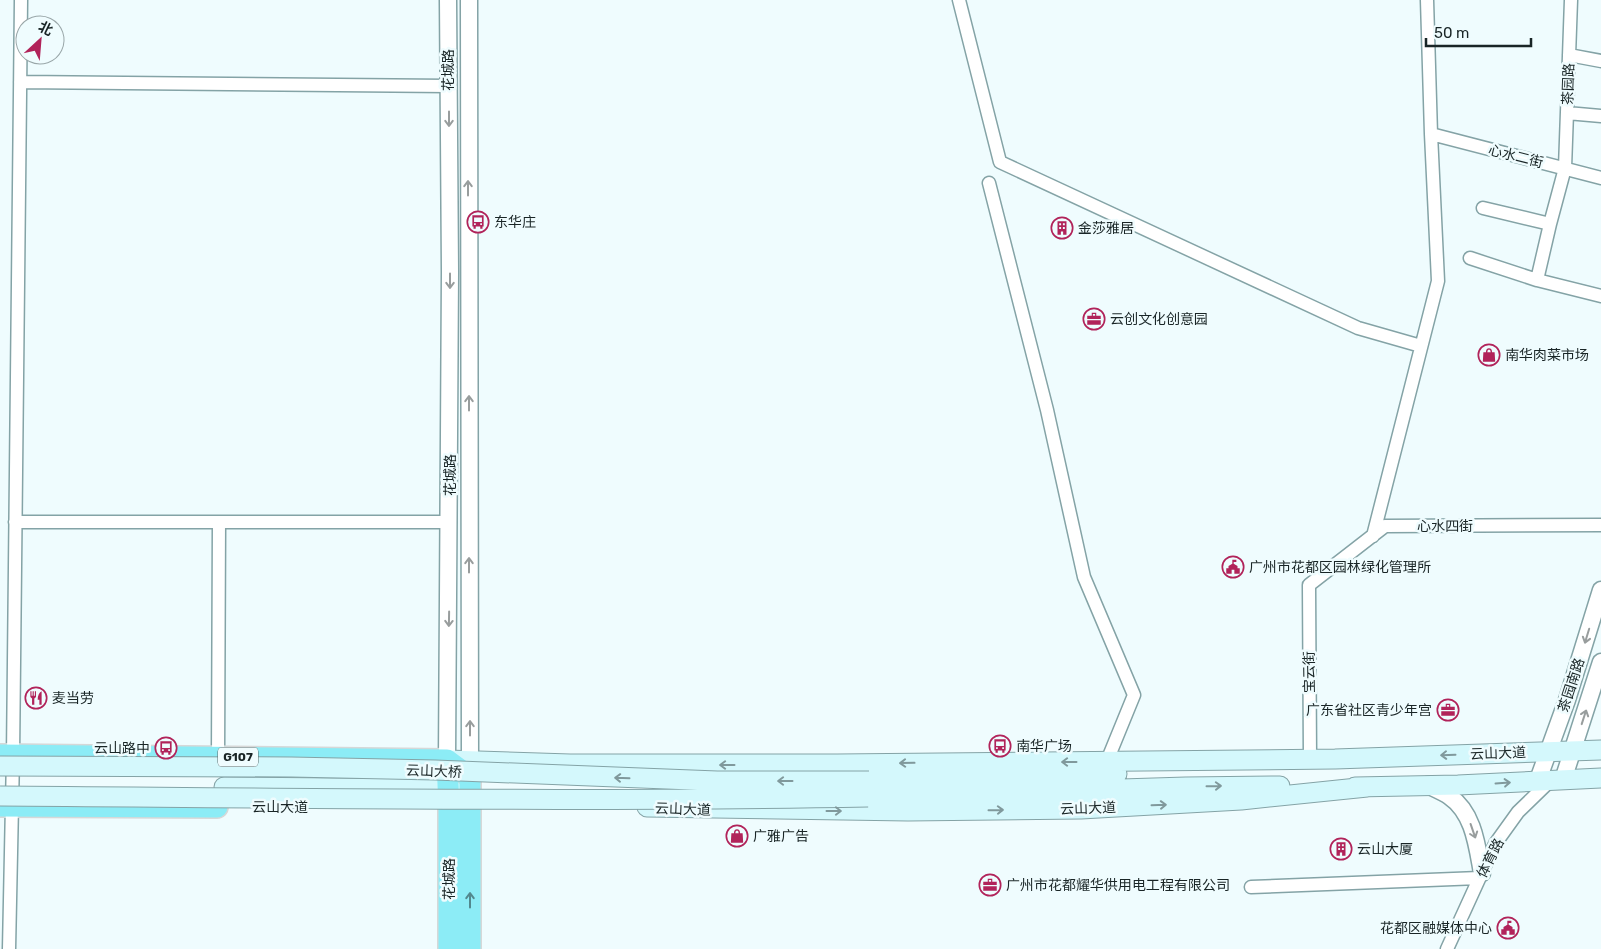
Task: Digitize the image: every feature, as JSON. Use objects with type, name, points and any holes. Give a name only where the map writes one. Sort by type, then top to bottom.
[{"type":"highway","name":"G107","points":[[4,759],[218,757],[447,760]]},
{"type":"highway","points":[[447,760],[470,769]]},
{"type":"highway","name":"花城路","points":[[447,760],[449,798],[449,949]]},
{"type":"highway","name":"花城路","points":[[470,769],[470,949]]},
{"type":"highway","name":"云山大道","points":[[4,803],[449,798],[470,800]]},
{"type":"main road","name":"云山大道","points":[[869,789],[1335,759],[1601,750]]},
{"type":"main road","name":"云山大桥","points":[[4,759],[435,770],[869,789]]},
{"type":"main road","points":[[0,786],[224,782],[300,772],[337,759]]},
{"type":"main road","name":"云山大道","points":[[470,769],[570,764],[738,765],[1335,759]]},
{"type":"main road","points":[[0,777],[224,782],[449,798],[470,769]]},
{"type":"main road","name":"云山大道","points":[[869,789],[1232,786],[1367,787],[1601,778]]},
{"type":"main road","name":"云山大道","points":[[470,800],[695,809],[927,811],[1081,809],[1241,800],[1367,787]]},
{"type":"main road","name":"云山大桥","points":[[4,803],[340,798],[455,800],[718,799],[869,789]]},
{"type":"street","points":[[9,949],[4,759],[15,522],[21,0]]},
{"type":"street","name":"花城路","points":[[447,760],[450,522],[448,0]]},
{"type":"street","name":"花城路","points":[[469,0],[470,769]]},
{"type":"street","points":[[959,0],[1000,162],[1358,328],[1421,346]]},
{"type":"street","points":[[1373,536],[1438,281],[1427,0]]},
{"type":"street","name":"茶园路","points":[[1537,280],[1564,168],[1571,0]]},
{"type":"street","points":[[1569,55],[1601,61]]},
{"type":"street","points":[[20,82],[449,86]]},
{"type":"street","points":[[1567,113],[1601,116]]},
{"type":"street","name":"心水二街","points":[[1431,134],[1601,178]]},
{"type":"street","points":[[989,183],[1047,410],[1084,577],[1134,695],[1107,761]]},
{"type":"street","points":[[1483,208],[1550,224]]},
{"type":"street","points":[[1470,258],[1537,280],[1601,296]]},
{"type":"street","points":[[15,522],[450,522]]},
{"type":"street","points":[[218,757],[219,522]]},
{"type":"street","name":"心水四街","points":[[1308,585],[1385,526],[1601,525]]},
{"type":"street","name":"宝云街","points":[[1308,585],[1310,759]]},
{"type":"street","name":"茶园南路","points":[[1551,780],[1549,751],[1601,590]]},
{"type":"street","name":"茶园南路","points":[[1551,780],[1573,752],[1601,662]]},
{"type":"street","points":[[1596,679],[1601,694]]},
{"type":"street","name":"体育路","points":[[1447,949],[1495,844],[1518,812],[1551,780]]},
{"type":"street","points":[[1252,887],[1480,876],[1478,845],[1465,811],[1450,796],[1428,785]]},
{"type":"place","name":"东华庄","points":[[478,222]]},
{"type":"place","name":"金莎雅居","points":[[1062,228]]},
{"type":"place","name":"云创文化创意园","points":[[1094,319]]},
{"type":"place","name":"南华肉菜市场","points":[[1489,355]]},
{"type":"place","name":"广州市花都区园林绿化管理所","points":[[1233,567]]},
{"type":"place","name":"麦当劳","points":[[36,698]]},
{"type":"place","name":"广东省社区青少年宫","points":[[1448,710]]},
{"type":"place","name":"南华广场","points":[[1000,746]]},
{"type":"place","name":"云山路中","points":[[166,748]]},
{"type":"place","name":"广雅广告","points":[[737,836]]},
{"type":"place","name":"云山大厦","points":[[1341,849]]},
{"type":"place","name":"广州市花都耀华供用电工程有限公司","points":[[990,885]]},
{"type":"place","name":"花都区融媒体中心","points":[[1508,928]]}]
